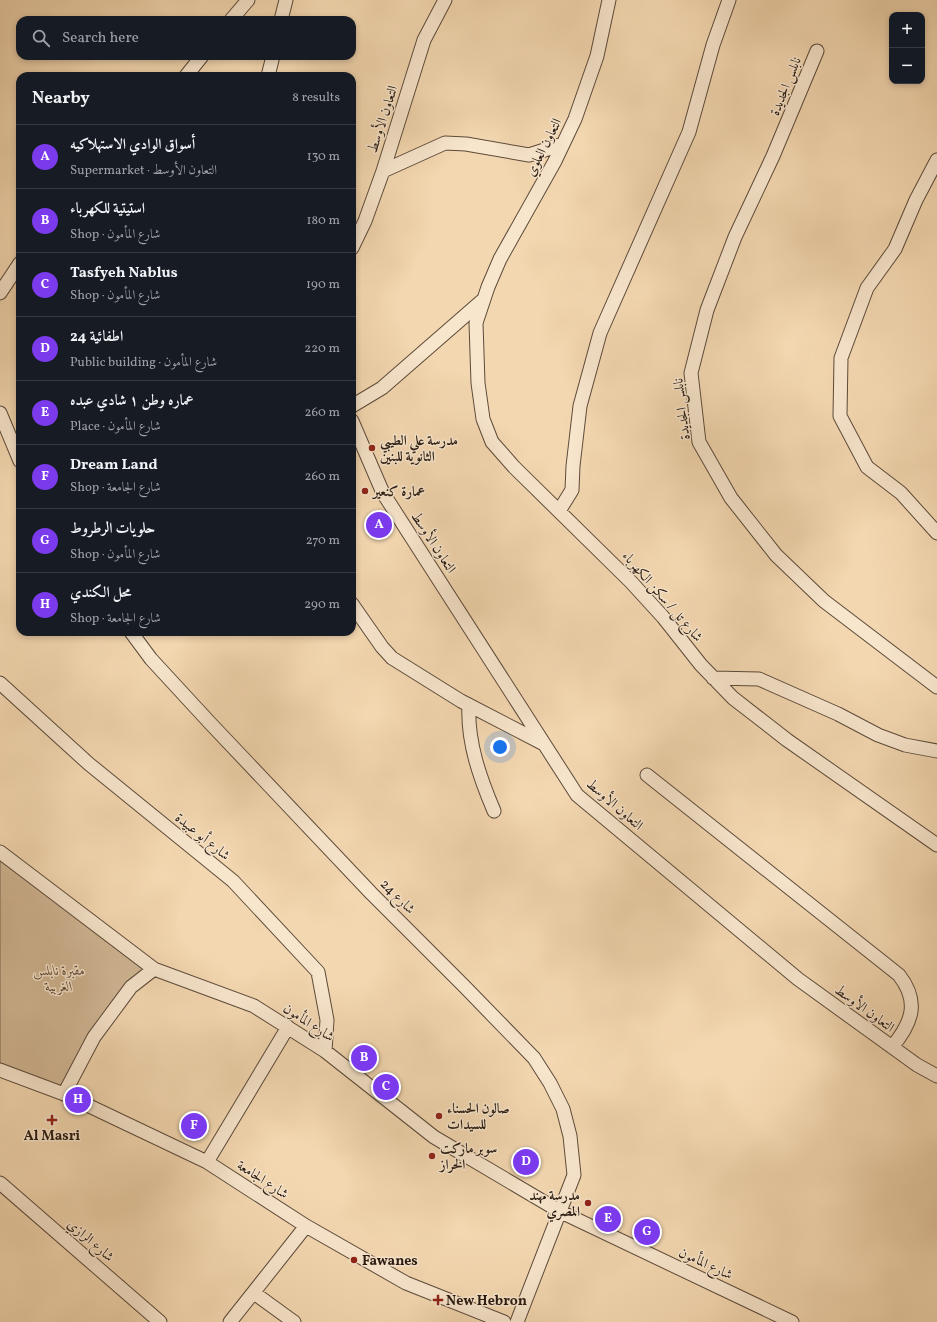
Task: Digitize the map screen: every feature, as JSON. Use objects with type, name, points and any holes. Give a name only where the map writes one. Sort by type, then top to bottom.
[{"type":"street","points":[[234,16],[248,0]]},
{"type":"street","points":[[282,16],[286,0]]},
{"type":"street","name":"التعاون الأوسط","points":[[356,240],[365,221],[383,171],[424,40],[445,0]]},
{"type":"street","name":"التعاون العلوي","points":[[483,300],[507,246],[564,144],[585,94],[598,56],[610,0]]},
{"type":"street","points":[[559,511],[572,490],[573,466],[580,406],[600,333],[690,132],[714,45],[729,0]]},
{"type":"street","name":"نابلس الجديدة","points":[[816,50],[774,156],[735,237],[706,310],[691,373],[699,442],[731,498],[776,555],[824,601],[937,687]]},
{"type":"street","points":[[189,72],[199,60]]},
{"type":"street","points":[[269,72],[272,60]]},
{"type":"street","points":[[383,171],[445,143],[466,144],[529,155],[564,144]]},
{"type":"street","points":[[937,160],[916,200],[895,249],[867,288],[841,358],[840,416],[867,467],[901,493],[937,533]]},
{"type":"street","points":[[0,293],[16,269]]},
{"type":"street","points":[[356,404],[382,388],[483,300]]},
{"type":"street","name":"شارع تل / سكن الكهرباء","points":[[483,300],[476,323],[478,392],[486,429],[492,442],[499,451],[648,599],[713,678],[733,698],[770,728],[874,803],[937,845]]},
{"type":"street","points":[[0,413],[16,451]]},
{"type":"street","name":"التعاون الأوسط","points":[[356,430],[383,493],[577,795],[798,979],[922,1069],[937,1076]]},
{"type":"street","points":[[356,610],[388,654],[434,686],[544,744]]},
{"type":"street","name":"شارع 24","points":[[134,636],[151,659],[210,723],[371,892],[534,1058],[550,1083],[562,1109],[570,1136],[574,1175],[561,1212],[517,1322]]},
{"type":"street","points":[[713,678],[760,679],[838,714],[878,735],[906,745],[937,751]]},
{"type":"street","name":"شارع أبو عبيدة","points":[[0,683],[89,764],[234,881],[318,972],[327,1020],[325,1051]]},
{"type":"street","points":[[469,705],[468,724],[475,756],[482,783],[494,811]]},
{"type":"street","points":[[647,776],[899,975],[908,989],[911,1014],[905,1030],[892,1047]]},
{"type":"street","name":"شارع المأمون","points":[[0,852],[154,969],[254,1006],[325,1051],[434,1137],[561,1212],[792,1322]]},
{"type":"street","points":[[64,1094],[94,1037],[131,987],[154,969]]},
{"type":"street","points":[[207,1162],[288,1027]]},
{"type":"street","name":"شارع الجامعة","points":[[0,1070],[64,1094],[207,1162],[306,1226],[406,1283],[504,1322]]},
{"type":"street","name":"شارع الرازي","points":[[0,1183],[160,1322]]},
{"type":"street","points":[[230,1322],[306,1226]]},
{"type":"street","points":[[254,1292],[294,1322]]},
{"type":"green space","name":"مقبرة نابلس الغربية","points":[[0,860],[145,971],[63,1087],[0,1065]]},
{"type":"place","name":"مدرسة علي الطيبي الثانوية للبنين","points":[[372,448]]},
{"type":"place","name":"عمارة كنعير","points":[[365,491]]},
{"type":"place","name":"أسواق الوادي الاستهلاكيه","points":[[379,525]]},
{"type":"place","name":"استيتية للكهرباء","points":[[364,1058]]},
{"type":"place","name":"Tasfyeh Nablus","points":[[386,1087]]},
{"type":"place","name":"محل الكندي","points":[[78,1100]]},
{"type":"place","name":"صالون الحسناء للسيدات","points":[[439,1116]]},
{"type":"place","name":"Al Masri","points":[[52,1120]]},
{"type":"place","name":"Dream Land","points":[[194,1126]]},
{"type":"place","name":"سوبر ماركت الخراز","points":[[432,1156]]},
{"type":"place","name":"اطفائية 24","points":[[526,1162]]},
{"type":"place","name":"مدرسة مهند المصري","points":[[588,1203]]},
{"type":"place","name":"عماره وطن ١ شادي عبده","points":[[608,1219]]},
{"type":"place","name":"حلويات الرطروط","points":[[647,1232]]},
{"type":"place","name":"Fawanes","points":[[354,1260]]},
{"type":"place","name":"New Hebron","points":[[438,1300]]}]
